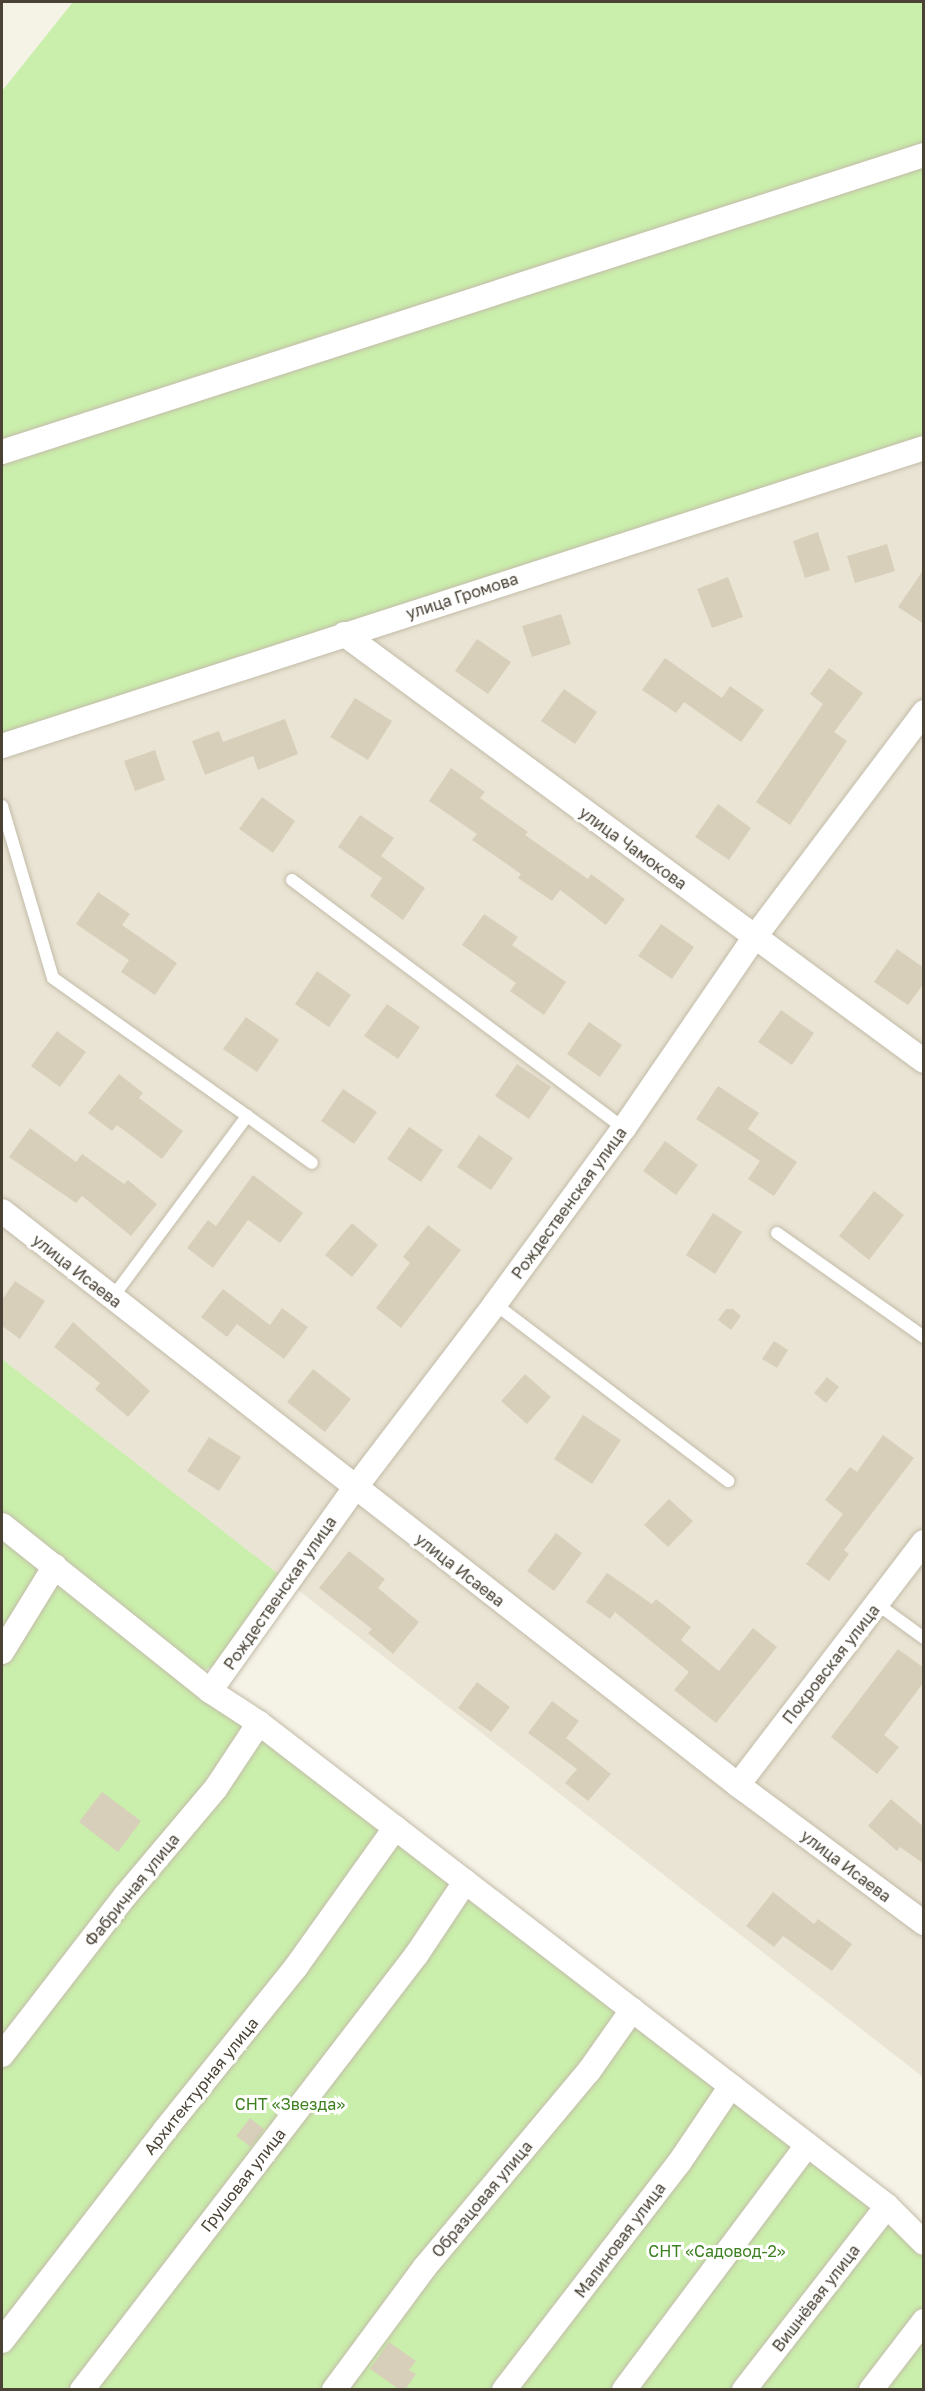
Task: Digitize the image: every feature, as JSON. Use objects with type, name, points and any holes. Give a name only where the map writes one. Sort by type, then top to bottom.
[{"type":"street","points":[[2,452],[924,154]]},
{"type":"street","name":"улица Громова","points":[[2,746],[924,448]]},
{"type":"street","name":"улица Чамокова","points":[[344,634],[924,1061]]},
{"type":"street","name":"Рождественская улица","points":[[210,1691],[355,1488],[495,1304],[624,1128],[754,938],[924,712]]},
{"type":"street","name":"улица Исаева","points":[[2,1211],[738,1785],[924,1923]]},
{"type":"street","points":[[2,1525],[210,1691],[259,1723],[887,2206],[924,2243]]},
{"type":"street","name":"Покровская улица","points":[[738,1785],[924,1542]]},
{"type":"street","points":[[2,1652],[56,1566]]},
{"type":"street","name":"Фабричная улица","points":[[2,2055],[126,1896],[216,1788],[259,1723]]},
{"type":"street","name":"Архитектурная улица","points":[[2,2341],[165,2130],[296,1967],[395,1828]]},
{"type":"street","name":"Грушовая улица","points":[[82,2390],[417,1954],[465,1882]]},
{"type":"street","name":"Образцовая улица","points":[[334,2390],[425,2267],[589,2071],[632,2010]]},
{"type":"street","name":"Малиновая улица","points":[[504,2390],[679,2163],[731,2086]]},
{"type":"street","points":[[624,2390],[807,2145]]},
{"type":"street","name":"Вишнёвая улица","points":[[744,2390],[887,2206]]},
{"type":"street","points":[[871,2390],[924,2321]]},
{"type":"lane","points":[[2,806],[53,978],[312,1163]]},
{"type":"lane","points":[[292,880],[624,1128]]},
{"type":"lane","points":[[112,1298],[247,1116]]},
{"type":"lane","points":[[777,1233],[924,1336]]},
{"type":"lane","points":[[495,1304],[728,1481]]},
{"type":"lane","points":[[877,1604],[924,1638]]},
{"type":"shaded area","points":[[923,453],[923,2077],[2,1359],[2,759]]},
{"type":"green space","points":[[73,2],[923,2],[923,453],[2,759],[2,91]]},
{"type":"green space","name":"СНТ «Звезда»","points":[[2,1359],[286,1580],[220,1664],[194,1673],[923,2237],[923,2389],[2,2389]]},
{"type":"building","points":[[818,532],[830,570],[805,578],[793,541]]},
{"type":"building","points":[[887,544],[895,571],[855,583],[847,556]]},
{"type":"building","points":[[924,569],[924,624],[898,607]]},
{"type":"building","points":[[728,577],[743,617],[712,628],[697,589]]},
{"type":"building","points":[[561,614],[571,644],[532,657],[522,626]]},
{"type":"building","points":[[477,639],[511,662],[488,694],[455,671]]},
{"type":"building","points":[[665,658],[722,698],[730,686],[764,710],[741,742],[684,702],[676,713],[642,690]]},
{"type":"building","points":[[829,668],[863,693],[834,732],[847,741],[790,825],[756,802],[823,704],[810,694]]},
{"type":"building","points":[[564,689],[597,712],[575,744],[541,721]]},
{"type":"building","points":[[355,698],[392,721],[368,760],[330,737]]},
{"type":"building","points":[[285,719],[298,754],[258,770],[253,756],[205,775],[192,741],[219,731],[223,742]]},
{"type":"building","points":[[155,750],[165,780],[135,791],[124,761]]},
{"type":"building","points":[[451,768],[485,792],[480,798],[528,832],[525,835],[588,879],[591,874],[625,899],[606,925],[560,890],[552,901],[518,878],[521,874],[472,840],[477,834],[429,801]]},
{"type":"building","points":[[262,797],[295,821],[273,853],[239,829]]},
{"type":"building","points":[[718,804],[751,828],[729,860],[695,837]]},
{"type":"building","points":[[360,815],[394,838],[381,856],[425,888],[403,920],[370,896],[382,878],[338,847]]},
{"type":"building","points":[[98,892],[130,914],[122,925],[177,963],[155,995],[121,972],[129,960],[76,924]]},
{"type":"building","points":[[484,914],[518,937],[512,945],[566,982],[544,1015],[510,991],[516,983],[462,945]]},
{"type":"building","points":[[661,924],[694,947],[672,979],[638,956]]},
{"type":"building","points":[[897,949],[924,968],[924,983],[908,1005],[874,982]]},
{"type":"building","points":[[317,971],[351,995],[329,1027],[295,1004]]},
{"type":"building","points":[[387,1004],[420,1027],[398,1059],[364,1036]]},
{"type":"building","points":[[781,1010],[814,1033],[792,1065],[758,1042]]},
{"type":"building","points":[[246,1017],[279,1040],[257,1072],[223,1049]]},
{"type":"building","points":[[589,1022],[622,1045],[600,1077],[567,1054]]},
{"type":"building","points":[[57,1031],[86,1052],[60,1087],[31,1066]]},
{"type":"building","points":[[517,1064],[551,1087],[529,1119],[495,1096]]},
{"type":"building","points":[[119,1074],[143,1093],[139,1098],[183,1131],[162,1159],[117,1125],[112,1131],[88,1113]]},
{"type":"building","points":[[718,1086],[759,1113],[748,1129],[797,1162],[774,1196],[748,1179],[760,1161],[696,1119]]},
{"type":"building","points":[[343,1089],[377,1112],[354,1144],[321,1121]]},
{"type":"building","points":[[409,1127],[443,1150],[421,1182],[387,1159]]},
{"type":"building","points":[[30,1128],[76,1162],[82,1154],[124,1184],[128,1180],[157,1204],[131,1236],[82,1196],[76,1203],[9,1157]]},
{"type":"building","points":[[479,1135],[513,1158],[491,1190],[457,1167]]},
{"type":"building","points":[[665,1141],[698,1165],[676,1195],[643,1171]]},
{"type":"building","points":[[253,1175],[303,1213],[280,1243],[248,1220],[213,1268],[187,1248],[208,1220],[216,1226]]},
{"type":"building","points":[[874,1191],[904,1215],[869,1260],[839,1236]]},
{"type":"building","points":[[713,1213],[742,1232],[715,1274],[686,1255]]},
{"type":"building","points":[[352,1223],[378,1245],[352,1277],[325,1255]]},
{"type":"building","points":[[428,1225],[461,1250],[401,1328],[376,1308],[410,1263],[403,1257]]},
{"type":"building","points":[[15,1281],[45,1301],[20,1339],[2,1326],[2,1300]]},
{"type":"building","points":[[223,1289],[270,1325],[282,1308],[308,1327],[284,1359],[237,1324],[227,1337],[201,1317]]},
{"type":"building","points":[[726,1309],[733,1309],[741,1316],[731,1330],[718,1320]]},
{"type":"building","points":[[73,1322],[150,1391],[128,1417],[95,1389],[100,1383],[54,1347]]},
{"type":"building","points":[[774,1341],[788,1350],[777,1368],[762,1359]]},
{"type":"building","points":[[313,1369],[351,1399],[325,1432],[287,1402]]},
{"type":"building","points":[[525,1374],[551,1397],[527,1424],[501,1401]]},
{"type":"building","points":[[827,1377],[839,1387],[826,1403],[814,1393]]},
{"type":"building","points":[[583,1415],[621,1440],[592,1484],[554,1459]]},
{"type":"building","points":[[883,1435],[914,1458],[844,1550],[849,1554],[829,1581],[806,1564],[843,1514],[825,1500],[850,1467],[857,1472]]},
{"type":"building","points":[[209,1437],[241,1457],[219,1491],[187,1471]]},
{"type":"building","points":[[669,1499],[693,1521],[668,1547],[644,1525]]},
{"type":"building","points":[[556,1533],[582,1553],[554,1591],[527,1571]]},
{"type":"building","points":[[349,1551],[385,1579],[378,1588],[419,1622],[393,1654],[368,1633],[372,1629],[319,1588]]},
{"type":"building","points":[[607,1573],[652,1604],[656,1599],[691,1627],[681,1640],[719,1671],[753,1628],[777,1647],[716,1723],[674,1690],[689,1672],[615,1612],[610,1619],[586,1602]]},
{"type":"building","points":[[898,1649],[924,1668],[924,1682],[884,1735],[899,1747],[877,1774],[831,1737]]},
{"type":"building","points":[[477,1682],[510,1707],[491,1732],[458,1708]]},
{"type":"building","points":[[552,1701],[579,1721],[566,1738],[611,1774],[588,1801],[565,1783],[577,1769],[528,1733]]},
{"type":"building","points":[[102,1792],[141,1821],[118,1852],[79,1822]]},
{"type":"building","points":[[891,1799],[924,1827],[924,1864],[900,1847],[897,1851],[868,1826]]},
{"type":"building","points":[[773,1892],[814,1924],[818,1919],[852,1944],[832,1971],[783,1936],[774,1947],[746,1926]]},
{"type":"building","points":[[250,2118],[264,2129],[251,2147],[236,2136]]},
{"type":"building","points":[[389,2342],[416,2361],[409,2370],[416,2374],[405,2390],[400,2390],[370,2369]]},
{"type":"park label","name":"СНТ «Садовод-2»","points":[[717,2251]]}]
